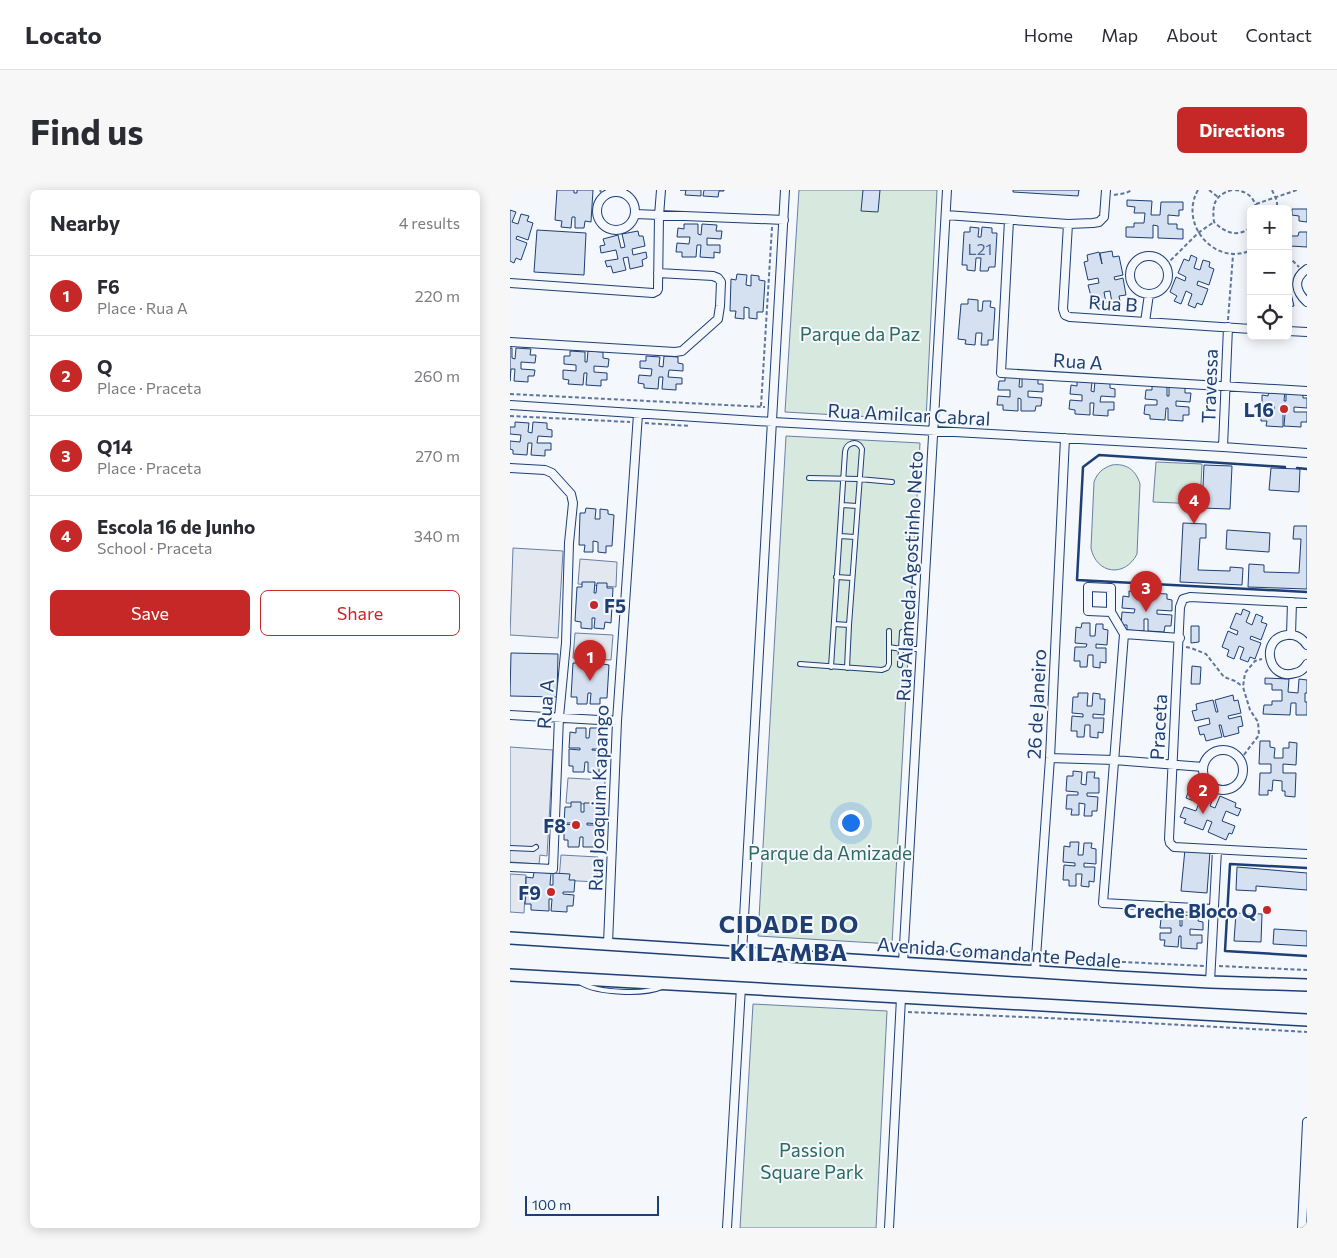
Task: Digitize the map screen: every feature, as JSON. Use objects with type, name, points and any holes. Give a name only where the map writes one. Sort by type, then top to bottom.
[{"type":"street","points":[[510,283],[653,294],[658,288],[662,190]]},
{"type":"street","points":[[742,953],[786,190]]},
{"type":"street","name":"Rua Alameda Agostinho Neto","points":[[903,963],[947,190]]},
{"type":"street","points":[[619,192],[626,195],[635,206],[635,214],[631,224],[626,228],[614,231],[608,229],[603,226],[596,212],[601,194],[619,192]]},
{"type":"street","points":[[946,214],[1068,224],[1093,223],[1102,220],[1109,192]]},
{"type":"street","points":[[635,214],[784,220]]},
{"type":"street","name":"Rua A","points":[[1009,220],[1001,373],[1307,391]]},
{"type":"street","name":"Rua B","points":[[1068,224],[1063,310],[1065,315],[1070,317],[1247,329]]},
{"type":"street","points":[[1152,255],[1158,257],[1166,265],[1169,271],[1169,278],[1160,291],[1149,294],[1140,292],[1133,286],[1130,279],[1130,271],[1132,265],[1137,260],[1143,256],[1152,255]]},
{"type":"street","points":[[1305,270],[1297,282],[1300,296],[1307,302]]},
{"type":"street","points":[[510,342],[682,351],[718,319],[721,282],[713,276],[658,273]]},
{"type":"street","points":[[1145,322],[1149,294]]},
{"type":"street","name":"Travessa","points":[[1223,447],[1228,327]]},
{"type":"street","points":[[1292,331],[1307,332]]},
{"type":"street","name":"Rua Amilcar Cabral","points":[[510,405],[1307,453]]},
{"type":"street","name":"Rua Joaquim Kapango","points":[[608,944],[617,720],[638,414]]},
{"type":"street","name":"26 de Janeiro","points":[[1035,972],[1050,758],[1065,438]]},
{"type":"street","name":"Rua A","points":[[510,468],[548,471],[556,476],[571,494],[572,499],[566,643],[559,718],[553,870],[510,867]]},
{"type":"street","name":"Praceta","points":[[1307,603],[1183,599],[1180,607],[1169,839],[1174,847],[1307,854]]},
{"type":"street","points":[[1291,634],[1292,602]]},
{"type":"street","points":[[1111,612],[1124,634],[1103,903],[1214,909]]},
{"type":"street","points":[[1124,634],[1179,642]]},
{"type":"street","points":[[1307,645],[1304,640],[1291,634],[1277,639],[1270,650],[1270,658],[1275,668],[1285,674],[1300,672],[1307,664]]},
{"type":"street","points":[[510,715],[617,720]]},
{"type":"street","points":[[1219,750],[1226,750],[1233,752],[1239,757],[1244,771],[1238,784],[1230,789],[1223,790],[1208,784],[1203,774],[1203,767],[1206,759],[1211,754],[1219,750]]},
{"type":"street","points":[[1050,758],[1114,760],[1203,767]]},
{"type":"street","points":[[1210,982],[1217,850]]},
{"type":"street","name":"Avenida Comandante Pedale","points":[[510,938],[1210,982],[1303,983]]},
{"type":"street","points":[[510,975],[1307,1020]]},
{"type":"street","points":[[727,1228],[741,987]]},
{"type":"street","points":[[889,1228],[901,998]]},
{"type":"street","points":[[1302,1228],[1307,1122]]},
{"type":"lane","points":[[831,667],[846,447],[857,444],[862,449],[847,668]]},
{"type":"lane","points":[[809,478],[843,478],[892,482]]},
{"type":"lane","points":[[842,505],[857,506]]},
{"type":"lane","points":[[840,536],[855,537]]},
{"type":"lane","points":[[836,576],[852,578]]},
{"type":"lane","points":[[834,624],[849,626]]},
{"type":"lane","points":[[800,664],[882,670],[887,668],[889,664],[889,631]]},
{"type":"lane","points":[[900,665],[902,632]]},
{"type":"lane","points":[[889,647],[921,649]]},
{"type":"lane","points":[[510,848],[533,849],[536,847]]},
{"type":"path","points":[[1109,192],[1132,190]]},
{"type":"path","points":[[1198,190],[1194,195],[1192,214],[1198,233],[1209,245],[1219,250],[1233,254],[1247,252]]},
{"type":"path","points":[[1208,190],[1218,198]]},
{"type":"path","points":[[1247,229],[1235,234],[1226,232],[1214,222],[1215,202],[1225,192],[1241,190],[1248,194],[1256,204],[1297,190]]},
{"type":"path","points":[[1272,190],[1276,205]]},
{"type":"path","points":[[761,406],[772,219]]},
{"type":"path","points":[[1166,265],[1198,233],[1214,222]]},
{"type":"path","points":[[1228,327],[1233,254]]},
{"type":"path","points":[[1292,259],[1305,270]]},
{"type":"path","points":[[510,394],[773,407]]},
{"type":"path","points":[[1179,642],[1206,654],[1224,677],[1243,686]]},
{"type":"path","points":[[1240,760],[1260,735],[1258,722],[1250,710],[1243,686],[1245,673],[1255,661],[1270,658]]},
{"type":"path","points":[[904,948],[1036,958],[1307,970]]},
{"type":"path","points":[[900,1012],[1083,1019],[1307,1032]]},
{"type":"green space","name":"Parque da Paz","points":[[799,190],[937,190],[926,420],[785,412]]},
{"type":"green space","name":"Parque da Amizade","points":[[786,436],[920,443],[892,944],[758,936]]},
{"type":"green space","points":[[1156,462],[1202,464],[1200,504],[1153,502]]},
{"type":"green space","points":[[1112,465],[1122,465],[1130,468],[1140,484],[1137,554],[1132,562],[1118,570],[1105,568],[1094,557],[1091,548],[1094,482],[1101,471]]},
{"type":"green space","name":"Passion Square Park","points":[[753,1004],[887,1011],[876,1228],[740,1228]]},
{"type":"shaded area","points":[[513,548],[563,551],[558,638],[510,635]]},
{"type":"shaded area","points":[[580,559],[617,562],[616,587],[578,584]]},
{"type":"shaded area","points":[[575,633],[613,635],[611,660],[573,658]]},
{"type":"shaded area","points":[[510,747],[553,750],[547,856],[540,855],[539,864],[510,862]]},
{"type":"shaded area","points":[[568,778],[605,780],[604,805],[566,803]]},
{"type":"shaded area","points":[[561,855],[598,857],[597,882],[559,880]]},
{"type":"shaded area","points":[[510,874],[526,875],[524,913],[510,912]]},
{"type":"building","points":[[557,190],[574,190],[574,193],[577,193],[577,190],[593,190],[591,222],[585,221],[584,228],[575,228],[575,217],[572,217],[571,228],[561,227],[562,221],[555,220]]},
{"type":"building","points":[[686,190],[701,190],[701,196],[685,195]]},
{"type":"building","points":[[704,190],[724,191],[719,191],[718,197],[703,196]]},
{"type":"building","points":[[863,190],[880,190],[878,212],[861,211]]},
{"type":"building","points":[[1013,190],[1079,190],[1078,196],[1013,192]]},
{"type":"building","points":[[1127,200],[1152,201],[1151,215],[1160,215],[1161,202],[1183,202],[1183,210],[1179,210],[1179,216],[1168,215],[1168,224],[1177,224],[1177,229],[1183,229],[1183,239],[1158,238],[1158,226],[1153,225],[1153,238],[1126,237],[1126,227],[1134,227],[1134,223],[1144,223],[1145,213],[1134,213],[1135,207],[1127,206]]},
{"type":"building","points":[[1292,209],[1307,209],[1307,222],[1299,221],[1299,216],[1292,215]]},
{"type":"building","points":[[510,210],[516,212],[512,222],[518,224],[521,214],[529,216],[527,221],[533,223],[528,240],[517,236],[516,239],[527,243],[521,260],[516,258],[514,263],[510,261]]},
{"type":"building","points":[[684,224],[698,224],[698,234],[701,235],[702,224],[717,225],[716,231],[722,231],[721,239],[707,238],[707,245],[720,245],[720,253],[714,252],[714,258],[700,257],[701,245],[697,245],[696,257],[682,257],[682,252],[676,252],[677,243],[689,244],[690,237],[677,237],[678,228],[684,229]]},
{"type":"building","name":"L21","points":[[970,227],[979,228],[978,237],[981,237],[982,227],[992,228],[992,233],[997,233],[995,267],[989,267],[988,271],[980,271],[981,258],[976,258],[975,271],[967,270],[967,265],[962,265],[964,232],[970,232]]},
{"type":"building","points":[[537,230],[586,233],[584,275],[534,272]]},
{"type":"building","points":[[638,231],[639,236],[643,236],[645,246],[632,249],[633,255],[646,252],[647,258],[642,260],[643,266],[630,269],[628,257],[623,258],[626,270],[613,273],[611,266],[607,267],[605,261],[618,259],[616,250],[601,253],[600,246],[605,245],[603,239],[618,235],[621,248],[625,247],[622,234]]},
{"type":"building","points":[[1299,232],[1307,232],[1307,247],[1292,246],[1292,236],[1298,236]]},
{"type":"building","points":[[1112,251],[1113,257],[1119,256],[1123,275],[1114,277],[1115,280],[1123,278],[1126,295],[1119,296],[1120,301],[1112,303],[1110,291],[1104,292],[1106,303],[1098,305],[1097,299],[1092,300],[1088,285],[1099,283],[1098,278],[1088,280],[1084,262],[1088,261],[1087,255],[1099,252],[1102,264],[1100,253]]},
{"type":"building","points":[[1191,255],[1197,258],[1194,268],[1200,270],[1203,260],[1210,262],[1209,267],[1214,269],[1209,285],[1198,281],[1197,285],[1208,289],[1202,305],[1197,303],[1195,308],[1188,305],[1192,294],[1186,291],[1181,304],[1174,301],[1177,296],[1170,292],[1176,277],[1185,281],[1186,277],[1178,273],[1184,259],[1189,261]]},
{"type":"building","points":[[737,274],[747,275],[746,285],[751,286],[751,275],[759,276],[759,280],[765,281],[763,312],[757,312],[757,319],[749,318],[749,308],[744,307],[744,319],[735,318],[736,311],[730,311],[731,279],[736,280]]},
{"type":"building","points":[[968,299],[978,300],[978,311],[982,311],[983,301],[991,301],[990,307],[995,308],[993,340],[988,340],[988,345],[981,345],[982,333],[976,333],[975,345],[965,344],[966,340],[958,339],[961,304],[968,304]]},
{"type":"building","points":[[510,348],[512,348],[512,358],[515,359],[516,348],[531,349],[530,355],[536,355],[535,363],[521,362],[521,369],[535,370],[534,376],[528,376],[528,382],[514,381],[515,369],[511,369],[510,381]]},
{"type":"building","points":[[570,351],[585,352],[585,362],[587,362],[588,351],[603,352],[603,358],[609,359],[608,367],[594,366],[594,372],[607,373],[607,380],[601,380],[601,386],[586,385],[587,373],[584,373],[583,385],[568,384],[569,380],[563,379],[563,370],[576,371],[576,365],[564,364],[564,356],[570,356]]},
{"type":"building","points":[[646,356],[660,357],[659,366],[663,367],[664,356],[678,357],[678,363],[683,364],[683,371],[669,370],[668,377],[682,378],[682,384],[676,384],[676,390],[662,389],[663,377],[659,377],[658,389],[644,388],[644,384],[638,383],[639,375],[651,376],[652,369],[640,368],[640,361],[646,361]]},
{"type":"building","points":[[1005,376],[1020,377],[1019,387],[1022,387],[1022,377],[1038,377],[1038,384],[1043,384],[1043,392],[1028,391],[1028,397],[1042,398],[1041,406],[1036,406],[1035,411],[1021,411],[1021,399],[1018,398],[1018,411],[1003,410],[1003,405],[997,405],[998,396],[1010,397],[1010,390],[998,390],[999,381],[1005,381]]},
{"type":"building","points":[[1077,381],[1092,382],[1091,391],[1094,392],[1095,381],[1110,382],[1110,388],[1115,389],[1115,397],[1101,396],[1100,402],[1114,402],[1114,410],[1108,410],[1108,416],[1093,415],[1094,403],[1090,403],[1090,415],[1075,414],[1075,410],[1069,409],[1070,400],[1082,401],[1082,395],[1070,394],[1071,385],[1077,386]]},
{"type":"building","points":[[1152,385],[1167,386],[1167,396],[1169,396],[1169,386],[1185,386],[1185,393],[1191,393],[1190,402],[1176,401],[1176,406],[1189,407],[1189,415],[1183,415],[1183,421],[1168,420],[1168,408],[1166,408],[1165,420],[1150,419],[1150,415],[1144,414],[1145,405],[1157,405],[1157,400],[1145,399],[1146,390],[1152,390]]},
{"type":"building","name":"L16","points":[[1269,390],[1285,391],[1284,401],[1286,401],[1286,391],[1303,392],[1303,398],[1307,398],[1307,408],[1294,407],[1294,412],[1307,412],[1307,422],[1301,422],[1301,427],[1284,426],[1285,414],[1283,414],[1283,427],[1266,426],[1267,421],[1261,421],[1261,410],[1274,411],[1274,406],[1262,406],[1262,395],[1268,396]]},
{"type":"building","points":[[515,422],[529,423],[528,432],[532,433],[533,422],[547,423],[547,429],[552,430],[552,437],[538,436],[537,443],[551,443],[551,450],[545,450],[545,456],[531,455],[532,443],[528,443],[527,455],[513,454],[513,450],[510,449],[510,441],[520,442],[521,435],[510,434],[510,427],[515,427]]},
{"type":"building","points":[[1204,465],[1232,466],[1230,509],[1202,508]]},
{"type":"building","points":[[1271,468],[1300,469],[1299,492],[1269,490]]},
{"type":"building","points":[[586,508],[596,509],[595,519],[600,519],[600,509],[608,510],[608,514],[614,515],[612,546],[606,546],[606,553],[598,552],[598,542],[593,541],[593,552],[584,552],[585,545],[579,545],[580,513],[585,513]]},
{"type":"building","points":[[1183,523],[1206,524],[1206,538],[1200,538],[1198,570],[1230,571],[1230,567],[1243,568],[1242,585],[1180,582]]},
{"type":"building","points":[[1294,526],[1307,526],[1307,589],[1248,587],[1249,564],[1264,565],[1264,572],[1299,573],[1301,539],[1293,539]]},
{"type":"building","points":[[1227,530],[1270,533],[1269,552],[1226,549]]},
{"type":"building","name":"F5","points":[[582,582],[595,582],[594,593],[596,593],[597,583],[607,583],[607,588],[613,588],[611,623],[605,622],[604,629],[594,628],[595,618],[592,618],[592,629],[581,628],[581,622],[575,621],[577,587],[582,587]]},
{"type":"building","points":[[1129,591],[1146,592],[1145,602],[1149,603],[1150,593],[1167,594],[1167,599],[1172,600],[1172,611],[1157,610],[1157,614],[1172,615],[1171,626],[1165,626],[1164,632],[1148,631],[1148,619],[1144,619],[1144,631],[1127,630],[1127,625],[1121,625],[1122,612],[1134,613],[1135,609],[1122,608],[1123,596],[1129,597]]},
{"type":"building","points":[[1243,609],[1250,612],[1246,622],[1252,625],[1256,614],[1263,617],[1261,622],[1267,624],[1261,640],[1251,636],[1250,639],[1261,643],[1255,659],[1250,657],[1248,662],[1240,659],[1244,648],[1239,646],[1234,659],[1227,656],[1229,650],[1222,647],[1228,631],[1237,635],[1238,631],[1230,628],[1236,613],[1241,615]]},
{"type":"building","points":[[1082,623],[1090,623],[1090,636],[1095,636],[1096,624],[1103,624],[1103,629],[1108,630],[1107,645],[1096,644],[1096,648],[1106,648],[1106,663],[1100,662],[1100,668],[1093,667],[1093,655],[1088,655],[1087,667],[1080,667],[1080,661],[1074,661],[1075,647],[1086,647],[1087,644],[1075,643],[1076,627],[1081,628]]},
{"type":"building","points":[[1191,626],[1199,626],[1199,642],[1191,643]]},
{"type":"building","points":[[511,653],[558,654],[557,697],[510,696]]},
{"type":"building","points":[[578,658],[590,658],[590,669],[592,669],[593,659],[603,659],[603,664],[609,665],[607,698],[600,698],[600,704],[590,704],[591,693],[588,693],[587,704],[577,704],[577,697],[571,697],[573,663],[578,663]]},
{"type":"building","points":[[1192,666],[1201,667],[1200,684],[1191,684]]},
{"type":"building","points":[[1265,678],[1289,679],[1288,692],[1298,693],[1299,679],[1307,680],[1305,702],[1307,702],[1307,715],[1296,715],[1296,703],[1291,703],[1290,715],[1263,714],[1264,705],[1272,705],[1272,701],[1282,701],[1282,690],[1272,690],[1272,684],[1265,684]]},
{"type":"building","points":[[1078,693],[1088,693],[1087,706],[1092,706],[1093,693],[1100,694],[1100,699],[1105,699],[1104,715],[1093,714],[1093,718],[1104,718],[1103,733],[1098,732],[1098,738],[1090,737],[1090,725],[1085,725],[1084,737],[1077,737],[1077,731],[1071,731],[1072,716],[1083,717],[1083,714],[1072,713],[1073,697],[1078,697]]},
{"type":"building","points":[[1233,695],[1234,701],[1238,700],[1241,713],[1228,716],[1229,719],[1241,716],[1243,726],[1238,727],[1239,733],[1224,737],[1221,725],[1219,725],[1222,737],[1206,741],[1204,734],[1200,735],[1198,727],[1210,724],[1209,718],[1195,721],[1192,711],[1197,710],[1196,704],[1213,700],[1216,712],[1218,712],[1215,700]]},
{"type":"building","points":[[576,728],[586,728],[586,738],[589,738],[590,728],[601,728],[600,733],[605,734],[604,749],[592,749],[604,751],[604,767],[599,767],[599,773],[588,772],[588,762],[585,762],[584,772],[573,772],[573,766],[569,766],[569,749],[580,750],[580,748],[569,748],[570,732],[576,733]]},
{"type":"building","points":[[1260,741],[1270,741],[1270,747],[1275,748],[1274,758],[1283,758],[1283,748],[1289,748],[1289,742],[1297,743],[1296,765],[1283,764],[1283,773],[1296,773],[1295,797],[1285,796],[1285,791],[1282,791],[1282,781],[1273,780],[1272,791],[1268,790],[1268,795],[1259,795],[1260,773],[1271,773],[1271,764],[1259,764]]},
{"type":"building","points":[[1073,771],[1082,772],[1081,784],[1086,785],[1087,772],[1095,772],[1094,778],[1099,778],[1099,793],[1087,793],[1087,796],[1098,797],[1097,811],[1092,811],[1092,816],[1084,816],[1085,804],[1079,803],[1079,815],[1071,815],[1072,809],[1066,809],[1067,795],[1078,795],[1078,792],[1066,791],[1067,776],[1073,776]]},
{"type":"building","points":[[1198,787],[1215,794],[1210,806],[1215,808],[1220,796],[1236,803],[1235,807],[1241,809],[1238,816],[1226,811],[1222,821],[1235,826],[1232,834],[1229,833],[1226,840],[1208,832],[1212,822],[1207,820],[1203,830],[1184,823],[1186,819],[1180,817],[1184,807],[1196,811],[1199,803],[1186,798],[1189,790],[1196,792]]},
{"type":"building","name":"F8","points":[[571,802],[581,802],[581,812],[584,812],[584,803],[596,803],[595,808],[600,808],[599,824],[587,823],[587,825],[599,825],[599,841],[594,842],[594,847],[583,847],[583,837],[580,837],[579,847],[568,847],[568,840],[564,840],[564,824],[574,825],[574,823],[564,823],[565,807],[571,807]]},
{"type":"building","points":[[1070,842],[1079,842],[1078,855],[1083,855],[1084,843],[1092,843],[1091,848],[1096,849],[1096,864],[1084,863],[1084,867],[1095,867],[1094,882],[1089,881],[1089,887],[1081,886],[1082,874],[1076,874],[1076,886],[1069,886],[1069,880],[1063,880],[1064,865],[1075,866],[1075,863],[1063,862],[1064,846],[1070,847]]},
{"type":"building","points":[[1185,849],[1210,851],[1207,893],[1181,891]]},
{"type":"building","points":[[1237,867],[1307,873],[1307,890],[1256,886],[1256,891],[1236,890]]},
{"type":"building","name":"F9","points":[[534,872],[551,873],[550,885],[553,885],[553,873],[570,874],[569,880],[575,880],[574,892],[563,892],[563,894],[574,895],[573,906],[567,906],[567,912],[551,911],[552,899],[549,899],[549,911],[531,910],[531,904],[525,904],[526,892],[538,893],[538,890],[526,889],[526,877],[533,878]]},
{"type":"building","points":[[1236,913],[1262,914],[1261,942],[1234,941]]},
{"type":"building","points":[[1166,914],[1180,915],[1180,926],[1182,926],[1182,915],[1199,916],[1198,921],[1203,922],[1203,930],[1190,929],[1190,935],[1202,935],[1202,943],[1197,943],[1197,949],[1181,948],[1181,936],[1179,936],[1178,947],[1164,946],[1165,940],[1160,940],[1160,933],[1171,933],[1171,928],[1160,928],[1161,919],[1166,919]]},
{"type":"building","points":[[1274,929],[1307,931],[1307,946],[1273,944]]},
{"type":"wall","points":[[1285,467],[1099,455],[1083,467],[1077,580],[1307,592]]},
{"type":"wall","points":[[1297,468],[1307,469]]},
{"type":"wall","points":[[1307,868],[1230,864],[1225,951],[1307,956]]},
{"type":"place","name":"L16","points":[[1284,409]]},
{"type":"place","name":"Escola 16 de Junho","points":[[1194,524]]},
{"type":"place","name":"F5","points":[[594,605]]},
{"type":"place","name":"Q14","points":[[1146,612]]},
{"type":"place","name":"F6","points":[[590,681]]},
{"type":"place","name":"Q","points":[[1203,814]]},
{"type":"place","name":"F8","points":[[576,825]]},
{"type":"place","name":"F9","points":[[551,892]]},
{"type":"place","name":"Creche Bloco Q","points":[[1267,910]]},
{"type":"district","name":"CIDADE DO KILAMBA","points":[[789,937]]}]
